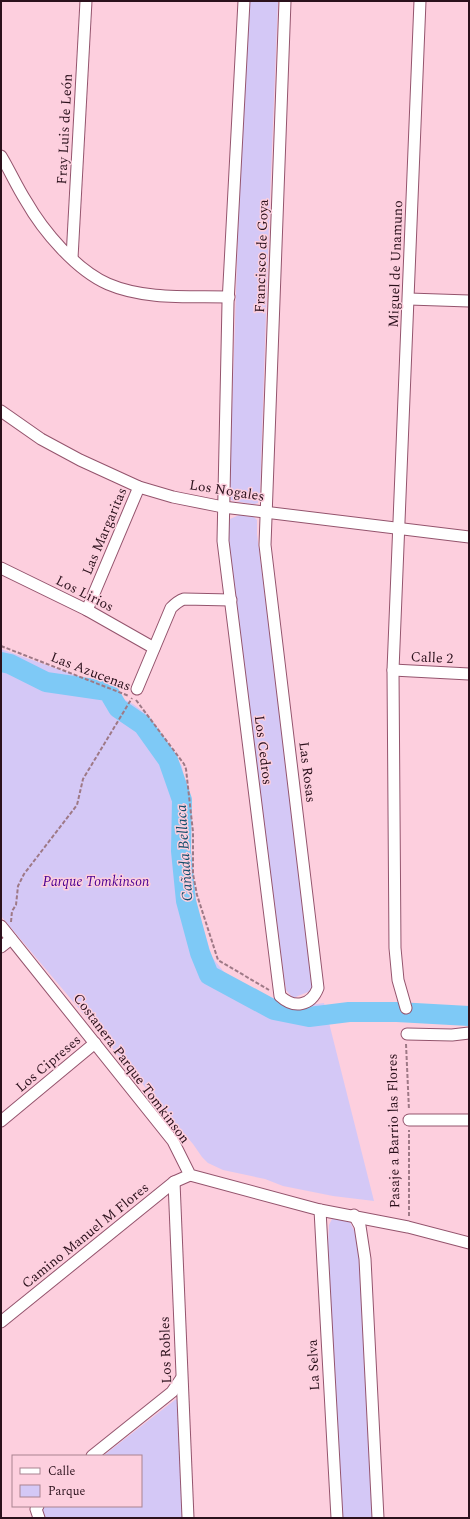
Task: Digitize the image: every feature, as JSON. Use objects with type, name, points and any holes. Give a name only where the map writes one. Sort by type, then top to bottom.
[{"type":"street","name":"Fray Luis de León","points":[[72,258],[86,1]]},
{"type":"street","name":"Francisco de Goya","points":[[223,507],[228,297],[244,1]]},
{"type":"street","name":"Francisco de Goya","points":[[266,511],[285,1]]},
{"type":"street","name":"Miguel de Unamuno","points":[[406,1008],[398,980],[395,948],[393,670],[420,1]]},
{"type":"street","points":[[1,156],[26,202],[49,236],[89,272],[108,284],[144,294],[228,297]]},
{"type":"street","points":[[409,299],[469,301]]},
{"type":"street","name":"Los Nogales","points":[[1,411],[41,439],[80,460],[139,487],[173,497],[223,507],[266,511],[469,537]]},
{"type":"street","name":"Las Margaritas","points":[[87,610],[139,487]]},
{"type":"street","name":"Los Cedros","points":[[223,507],[223,541],[280,996]]},
{"type":"street","name":"Las Rosas","points":[[266,511],[265,545],[318,988],[316,994],[311,999],[296,1005],[290,1004],[280,996]]},
{"type":"street","name":"Los Lirios","points":[[1,568],[87,610],[154,648]]},
{"type":"street","points":[[135,694],[171,608],[178,601],[184,599],[231,600]]},
{"type":"street","name":"Calle 2","points":[[393,670],[469,674]]},
{"type":"street","name":"Costanera Parque Tomkinson","points":[[1,926],[173,1141],[190,1175]]},
{"type":"street","points":[[1,947],[11,939]]},
{"type":"street","points":[[407,1034],[452,1035],[469,1033]]},
{"type":"street","name":"Los Cipreses","points":[[1,1121],[95,1043]]},
{"type":"street","points":[[409,1120],[469,1120]]},
{"type":"street","points":[[190,1175],[320,1210],[354,1215],[469,1242]]},
{"type":"street","name":"Camino Manuel M Flores","points":[[1,1322],[174,1182],[190,1175]]},
{"type":"street","name":"Los Robles","points":[[174,1182],[188,1518]]},
{"type":"street","name":"La Selva","points":[[320,1210],[336,1518]]},
{"type":"street","points":[[354,1215],[360,1226],[365,1259],[378,1518]]},
{"type":"street","points":[[93,1455],[172,1392],[182,1379]]},
{"type":"path","name":"Las Azucenas","points":[[1,646],[135,694],[135,699],[184,764],[186,769],[193,832],[193,874],[197,895],[218,960],[280,996]]},
{"type":"path","points":[[11,939],[12,911],[16,905],[18,886],[24,874],[77,805],[83,779],[135,694]]},
{"type":"path","name":"Pasaje a Barrio las Flores","points":[[407,1034],[410,1177],[408,1227]]},
{"type":"green space","points":[[246,1],[278,1],[260,495],[258,503],[254,504],[233,501],[229,496]]},
{"type":"green space","points":[[239,515],[254,517],[257,520],[257,534],[314,979],[314,987],[308,992],[293,998],[286,990],[284,977],[227,535],[230,519]]},
{"type":"green space","name":"Parque Tomkinson","points":[[1,649],[89,680],[133,704],[146,714],[182,766],[189,810],[188,856],[191,888],[212,957],[224,972],[254,990],[282,1002],[310,1005],[324,1003],[374,1201],[333,1196],[283,1186],[265,1179],[223,1170],[208,1163],[1,916]]},
{"type":"green space","points":[[333,1217],[348,1218],[361,1245],[366,1355],[367,1429],[371,1440],[376,1518],[341,1518],[328,1246],[329,1225]]},
{"type":"green space","points":[[176,1399],[178,1401],[183,1518],[44,1518],[42,1513],[43,1507],[142,1507],[142,1455],[104,1455]]},
{"type":"waterway","name":"Cañada Bellaca","points":[[1,662],[10,664],[46,682],[108,691],[118,708],[143,725],[168,760],[182,800],[181,851],[186,901],[200,953],[209,975],[274,1010],[309,1017],[349,1012],[397,1012],[469,1016]]}]
